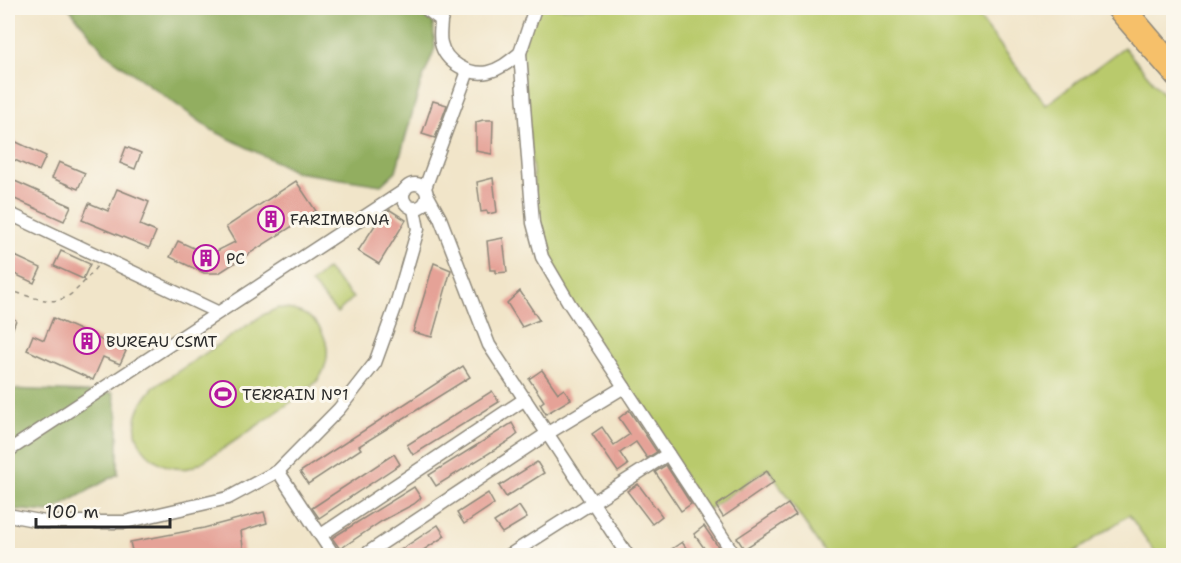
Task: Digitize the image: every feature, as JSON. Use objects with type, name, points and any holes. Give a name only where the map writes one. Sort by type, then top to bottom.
[{"type":"main road","points":[[1113,8],[1173,78]]},
{"type":"main road","points":[[1128,8],[1173,62]]},
{"type":"street","points":[[425,8],[441,20]]},
{"type":"street","points":[[447,8],[441,20],[441,43],[452,62],[468,71],[487,73],[506,65],[520,53]]},
{"type":"street","points":[[535,8],[520,53],[533,223],[542,256],[569,303],[735,555]]},
{"type":"street","points":[[414,209],[425,204],[426,192],[468,71]]},
{"type":"street","points":[[8,451],[414,184],[426,192],[440,218],[489,345],[628,555]]},
{"type":"street","points":[[8,515],[45,522],[125,522],[228,498],[278,471],[339,409],[375,363],[396,305],[418,230],[414,209],[404,202],[405,190]]},
{"type":"street","points":[[8,213],[217,312]]},
{"type":"street","points":[[363,555],[548,433],[624,387]]},
{"type":"street","points":[[321,535],[525,399]]},
{"type":"street","points":[[508,555],[668,453]]},
{"type":"street","points":[[278,471],[334,555]]},
{"type":"path","points":[[8,290],[51,303],[65,299],[85,281],[103,258]]},
{"type":"green space","points":[[69,8],[418,8],[433,23],[435,48],[420,86],[396,171],[381,185],[296,172],[212,130],[106,54]]},
{"type":"green space","points":[[535,8],[972,8],[1046,105],[1124,47],[1173,105],[1173,555],[1157,555],[1129,515],[1070,555],[826,555],[768,468],[706,511],[542,257],[520,53]]},
{"type":"green space","points":[[327,269],[353,298],[337,313],[311,283]]},
{"type":"green space","name":"TERRAIN N°1","points":[[278,308],[308,316],[321,330],[327,344],[328,354],[324,369],[317,381],[272,416],[197,465],[189,468],[174,468],[160,463],[148,454],[139,442],[135,427],[140,407],[153,388],[263,315]]},
{"type":"green space","points":[[8,389],[113,393],[118,418],[118,474],[50,512],[8,509]]},
{"type":"building","points":[[433,101],[447,105],[435,138],[422,134]]},
{"type":"building","points":[[493,120],[492,154],[476,151],[476,122]]},
{"type":"building","points":[[8,138],[46,156],[39,171],[8,157]]},
{"type":"building","points":[[126,147],[141,153],[135,169],[120,163]]},
{"type":"building","points":[[59,162],[85,173],[78,189],[52,178]]},
{"type":"building","points":[[8,178],[71,206],[64,221],[8,196]]},
{"type":"building","points":[[493,178],[497,212],[488,214],[487,211],[481,212],[477,182]]},
{"type":"building","name":"FARIMBONA","points":[[296,181],[316,211],[219,273],[204,273],[170,257],[178,241],[209,255],[235,242],[226,227]]},
{"type":"building","points":[[117,189],[149,202],[140,225],[156,232],[149,248],[82,220],[89,203],[108,211]]},
{"type":"building","points":[[390,210],[406,220],[379,264],[358,251],[381,216]]},
{"type":"building","points":[[503,238],[507,272],[496,273],[496,270],[490,270],[487,241]]},
{"type":"building","points":[[61,251],[90,264],[83,279],[54,266]]},
{"type":"building","points":[[15,256],[41,268],[34,283],[8,271]]},
{"type":"building","points":[[434,263],[451,270],[432,337],[413,332]]},
{"type":"building","points":[[520,291],[539,320],[522,327],[507,303]]},
{"type":"building","points":[[8,316],[16,320],[8,341]]},
{"type":"building","points":[[53,318],[126,351],[120,364],[103,357],[93,380],[27,350],[33,335],[44,340]]},
{"type":"building","points":[[463,366],[470,377],[359,446],[361,449],[308,484],[300,472]]},
{"type":"building","points":[[542,370],[558,393],[564,389],[571,399],[546,414],[540,404],[544,401],[529,379]]},
{"type":"building","points":[[492,391],[499,402],[413,455],[407,445]]},
{"type":"building","points":[[629,410],[657,452],[647,458],[636,442],[620,453],[628,465],[618,472],[592,434],[602,427],[614,445],[630,434],[619,418]]},
{"type":"building","points":[[512,423],[518,434],[512,439],[436,486],[429,475]]},
{"type":"building","points":[[394,454],[400,464],[319,518],[312,508]]},
{"type":"building","points":[[537,462],[544,473],[506,497],[499,486]]},
{"type":"building","points":[[666,465],[691,504],[681,511],[655,472]]},
{"type":"building","points":[[767,471],[774,482],[723,517],[716,506]]},
{"type":"building","points":[[638,484],[662,516],[652,524],[627,491]]},
{"type":"building","points":[[414,487],[421,498],[414,504],[382,521],[340,549],[332,538]]},
{"type":"building","points":[[488,493],[494,504],[464,524],[457,513]]},
{"type":"building","points":[[788,504],[796,515],[744,549],[737,538]]},
{"type":"building","points":[[519,506],[527,518],[502,533],[494,522]]},
{"type":"building","points":[[264,512],[267,523],[241,531],[244,555],[159,555],[159,550],[133,555],[130,542],[204,528]]},
{"type":"building","points":[[438,525],[445,536],[416,555],[402,555],[399,551]]},
{"type":"building","points":[[704,526],[721,551],[715,555],[709,555],[694,534]]},
{"type":"building","points":[[682,542],[691,555],[663,555]]},
{"type":"place","name":"FARIMBONA","points":[[271,219]]},
{"type":"place","name":"PC","points":[[206,258]]},
{"type":"place","name":"BUREAU CSMT","points":[[87,341]]},
{"type":"place","name":"TERRAIN N°1","points":[[223,394]]}]
